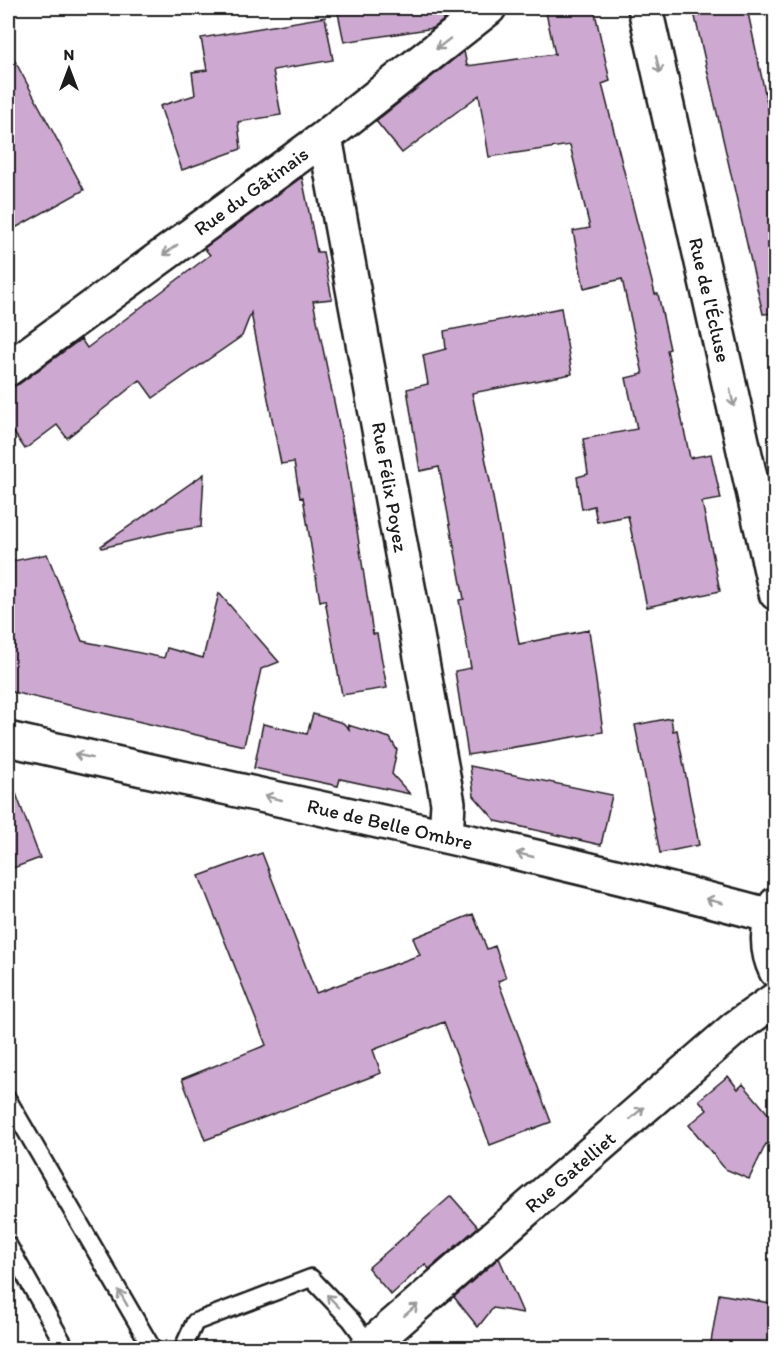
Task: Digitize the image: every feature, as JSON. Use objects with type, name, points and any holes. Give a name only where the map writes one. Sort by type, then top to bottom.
[{"type":"street","name":"Rue du Gâtinais","points":[[8,369],[325,137],[489,8]]},
{"type":"street","name":"Rue de l'Écluse","points":[[645,8],[776,593]]},
{"type":"street","name":"Rue Félix Poyez","points":[[325,137],[448,803],[446,836]]},
{"type":"street","name":"Rue de Belle Ombre","points":[[8,739],[446,836],[695,896],[773,910]]},
{"type":"street","points":[[773,910],[768,943],[776,971]]},
{"type":"street","name":"Rue Gatelliet","points":[[369,1347],[735,1028],[776,999]]},
{"type":"lane","points":[[8,1100],[152,1348]]},
{"type":"lane","points":[[8,1245],[66,1348]]},
{"type":"lane","points":[[183,1348],[195,1322],[311,1278],[351,1320],[369,1347]]},
{"type":"building","points":[[337,8],[453,8],[453,12],[434,28],[344,42]]},
{"type":"building","points":[[545,8],[594,8],[610,81],[602,84],[655,294],[658,294],[670,349],[667,350],[690,458],[711,454],[721,499],[702,502],[720,591],[647,607],[628,516],[597,522],[594,506],[582,509],[577,477],[588,474],[583,439],[637,429],[626,378],[643,374],[622,279],[584,288],[573,231],[590,228],[570,145],[489,157],[479,95],[402,153],[376,121],[464,51],[467,66],[555,54]]},
{"type":"building","points":[[693,8],[747,8],[776,145],[776,313],[763,314]]},
{"type":"building","points":[[325,17],[333,60],[273,70],[281,115],[238,122],[241,149],[182,170],[160,106],[195,95],[192,72],[207,70],[201,38]]},
{"type":"building","points":[[8,48],[84,190],[8,232]]},
{"type":"building","points":[[302,177],[317,252],[323,252],[332,299],[313,301],[346,459],[373,634],[377,634],[387,688],[342,695],[325,600],[320,601],[303,497],[300,498],[294,462],[281,464],[251,313],[242,336],[153,398],[140,380],[67,438],[57,425],[25,449],[8,424],[8,387],[19,384],[81,339],[87,348],[210,255],[204,248]]},
{"type":"building","points":[[561,308],[572,374],[472,393],[519,644],[589,630],[603,732],[468,755],[455,671],[471,668],[459,600],[464,599],[439,467],[420,471],[407,389],[428,384],[423,355],[446,349],[444,331]]},
{"type":"building","points":[[204,474],[201,527],[168,532],[102,548],[101,546]]},
{"type":"building","points":[[47,554],[82,641],[164,658],[167,648],[203,658],[219,593],[279,662],[261,669],[244,746],[8,691],[8,562]]},
{"type":"building","points":[[313,714],[343,723],[349,729],[348,725],[390,738],[397,750],[392,774],[410,794],[340,779],[338,786],[254,768],[263,724],[307,734]]},
{"type":"building","points":[[671,718],[673,731],[677,730],[699,845],[660,853],[635,725]]},
{"type":"building","points":[[470,766],[612,795],[601,845],[496,821],[474,796]]},
{"type":"building","points":[[11,780],[40,858],[8,870],[8,781]]},
{"type":"building","points":[[262,853],[316,993],[420,955],[413,938],[473,914],[487,949],[495,946],[506,978],[498,981],[551,1122],[490,1145],[444,1022],[373,1050],[381,1073],[205,1140],[182,1079],[266,1045],[199,876]]},
{"type":"building","points":[[728,1076],[738,1089],[743,1084],[776,1123],[776,1145],[766,1144],[749,1179],[725,1169],[689,1125],[707,1110],[699,1100]]},
{"type":"building","points":[[451,1196],[478,1227],[429,1269],[425,1264],[391,1295],[368,1268]]},
{"type":"building","points":[[499,1258],[523,1313],[493,1308],[478,1327],[454,1297]]},
{"type":"building","points":[[719,1294],[776,1304],[776,1348],[710,1348]]}]
